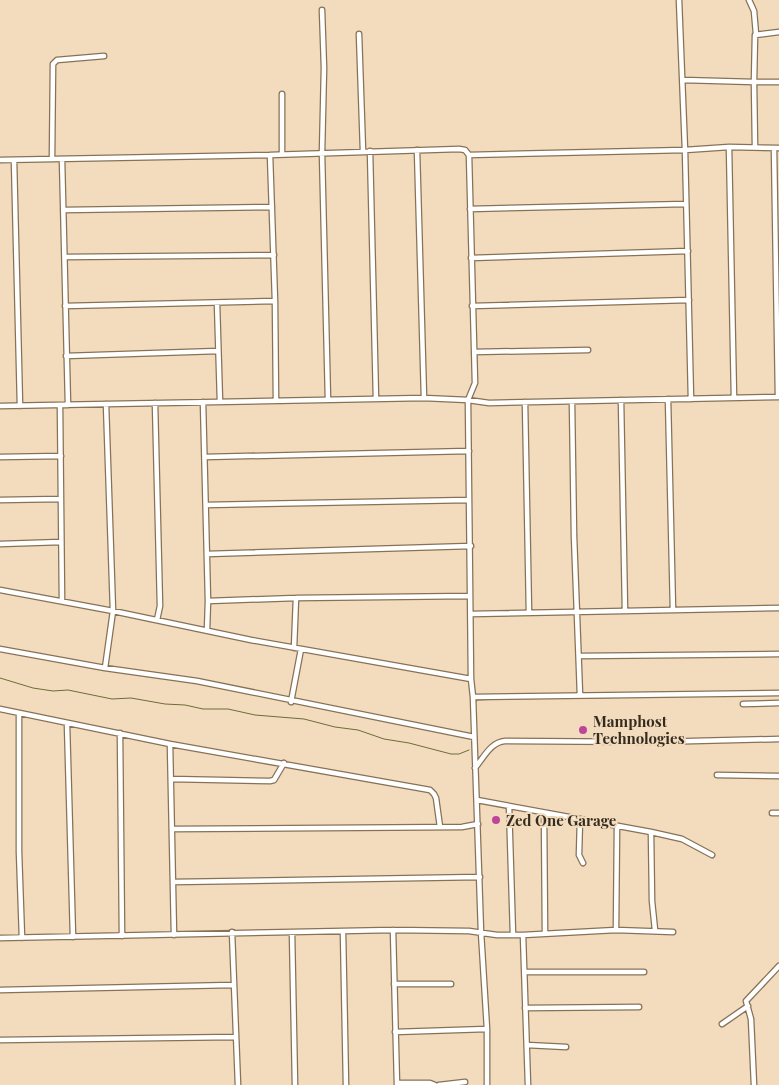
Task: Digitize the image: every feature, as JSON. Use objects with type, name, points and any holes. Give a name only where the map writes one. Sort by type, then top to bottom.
[{"type":"street","points":[[679,0],[683,80],[691,399]]},
{"type":"street","points":[[749,0],[754,11],[756,34],[754,82],[755,147]]},
{"type":"street","points":[[322,10],[324,57],[322,153],[328,400]]},
{"type":"street","points":[[756,34],[779,32]]},
{"type":"street","points":[[359,34],[363,151]]},
{"type":"street","points":[[52,159],[53,64],[57,60],[104,56]]},
{"type":"street","points":[[683,80],[779,82]]},
{"type":"street","points":[[282,94],[282,154]]},
{"type":"street","points":[[728,147],[734,398]]},
{"type":"street","points":[[0,406],[424,398],[489,403],[778,397],[776,148],[728,147],[685,150],[469,155]]},
{"type":"street","points":[[0,160],[459,149],[466,150],[469,155],[475,383],[468,400],[471,679],[481,932],[487,1029],[487,1085]]},
{"type":"street","points":[[417,150],[424,398]]},
{"type":"street","points":[[370,151],[376,399]]},
{"type":"street","points":[[270,155],[274,255],[276,401]]},
{"type":"street","points":[[62,158],[68,405]]},
{"type":"street","points":[[14,160],[20,406]]},
{"type":"street","points":[[470,209],[686,204]]},
{"type":"street","points":[[64,210],[272,207]]},
{"type":"street","points":[[471,258],[688,252]]},
{"type":"street","points":[[65,257],[274,255]]},
{"type":"street","points":[[472,306],[689,300]]},
{"type":"street","points":[[66,306],[275,301]]},
{"type":"street","points":[[217,303],[220,402]]},
{"type":"street","points":[[474,352],[588,350]]},
{"type":"street","points":[[66,356],[218,351]]},
{"type":"street","points":[[668,399],[673,610]]},
{"type":"street","points":[[621,400],[625,611]]},
{"type":"street","points":[[203,402],[208,554],[207,630]]},
{"type":"street","points":[[526,402],[529,613]]},
{"type":"street","points":[[572,402],[574,536],[580,695]]},
{"type":"street","points":[[155,403],[160,606],[157,620]]},
{"type":"street","points":[[105,668],[113,611],[106,404]]},
{"type":"street","points":[[60,405],[62,601]]},
{"type":"street","points":[[205,457],[469,451]]},
{"type":"street","points":[[0,457],[61,456]]},
{"type":"street","points":[[0,500],[60,499]]},
{"type":"street","points":[[206,504],[469,500]]},
{"type":"street","points":[[0,544],[61,542]]},
{"type":"street","points":[[208,554],[471,546]]},
{"type":"street","points":[[0,590],[294,648],[471,679]]},
{"type":"street","points":[[208,601],[470,596]]},
{"type":"street","points":[[294,648],[296,598]]},
{"type":"street","points":[[471,614],[779,608]]},
{"type":"street","points":[[0,649],[105,668],[197,681],[291,702],[474,737]]},
{"type":"street","points":[[291,702],[301,649]]},
{"type":"street","points":[[579,656],[779,654]]},
{"type":"street","points":[[473,697],[779,693]]},
{"type":"street","points":[[743,704],[779,703]]},
{"type":"street","points":[[0,710],[170,744],[430,790],[436,798],[440,827]]},
{"type":"street","points":[[19,714],[19,852],[22,938]]},
{"type":"street","points":[[67,724],[73,937]]},
{"type":"street","points":[[120,733],[122,936]]},
{"type":"street","points":[[475,768],[498,741],[653,742],[779,739]]},
{"type":"street","points":[[170,744],[174,935]]},
{"type":"street","points":[[171,779],[270,781],[274,780],[284,764]]},
{"type":"street","points":[[717,775],[779,776]]},
{"type":"street","points":[[477,800],[682,839],[712,855]]},
{"type":"street","points":[[509,806],[513,935]]},
{"type":"street","points":[[544,813],[545,933]]},
{"type":"street","points":[[772,814],[779,813]]},
{"type":"street","points":[[580,819],[579,855],[583,863]]},
{"type":"street","points":[[172,829],[462,827],[478,824]]},
{"type":"street","points":[[616,930],[617,826]]},
{"type":"street","points":[[651,832],[652,901],[655,930]]},
{"type":"street","points":[[173,882],[480,877]]},
{"type":"street","points":[[0,938],[393,930],[481,932],[498,935],[616,930],[672,932]]},
{"type":"street","points":[[393,930],[397,1084],[430,1082],[435,1085]]},
{"type":"street","points":[[232,932],[238,1085]]},
{"type":"street","points":[[292,932],[295,1085]]},
{"type":"street","points":[[344,932],[346,1085]]},
{"type":"street","points":[[523,935],[528,1085]]},
{"type":"street","points":[[754,1085],[751,1019],[746,1003],[747,999],[779,966]]},
{"type":"street","points":[[525,972],[644,972]]},
{"type":"street","points":[[394,984],[450,984]]},
{"type":"street","points":[[0,990],[234,985]]},
{"type":"street","points":[[722,1024],[748,1006]]},
{"type":"street","points":[[525,1008],[639,1007]]},
{"type":"street","points":[[395,1032],[487,1029]]},
{"type":"street","points":[[0,1040],[236,1037]]},
{"type":"street","points":[[527,1045],[566,1047]]},
{"type":"street","points":[[440,1085],[465,1082]]},
{"type":"waterway","points":[[0,678],[33,688],[53,691],[68,690],[112,699],[131,698],[203,709],[228,709],[255,715],[304,719],[335,727],[358,730],[384,739],[409,743],[451,754],[459,754],[469,750]]},
{"type":"waterway","points":[[475,703],[477,700],[501,699],[662,697]]},
{"type":"place","name":"Mamphost Technologies","points":[[583,730]]},
{"type":"place","name":"Zed One Garage","points":[[496,820]]}]
